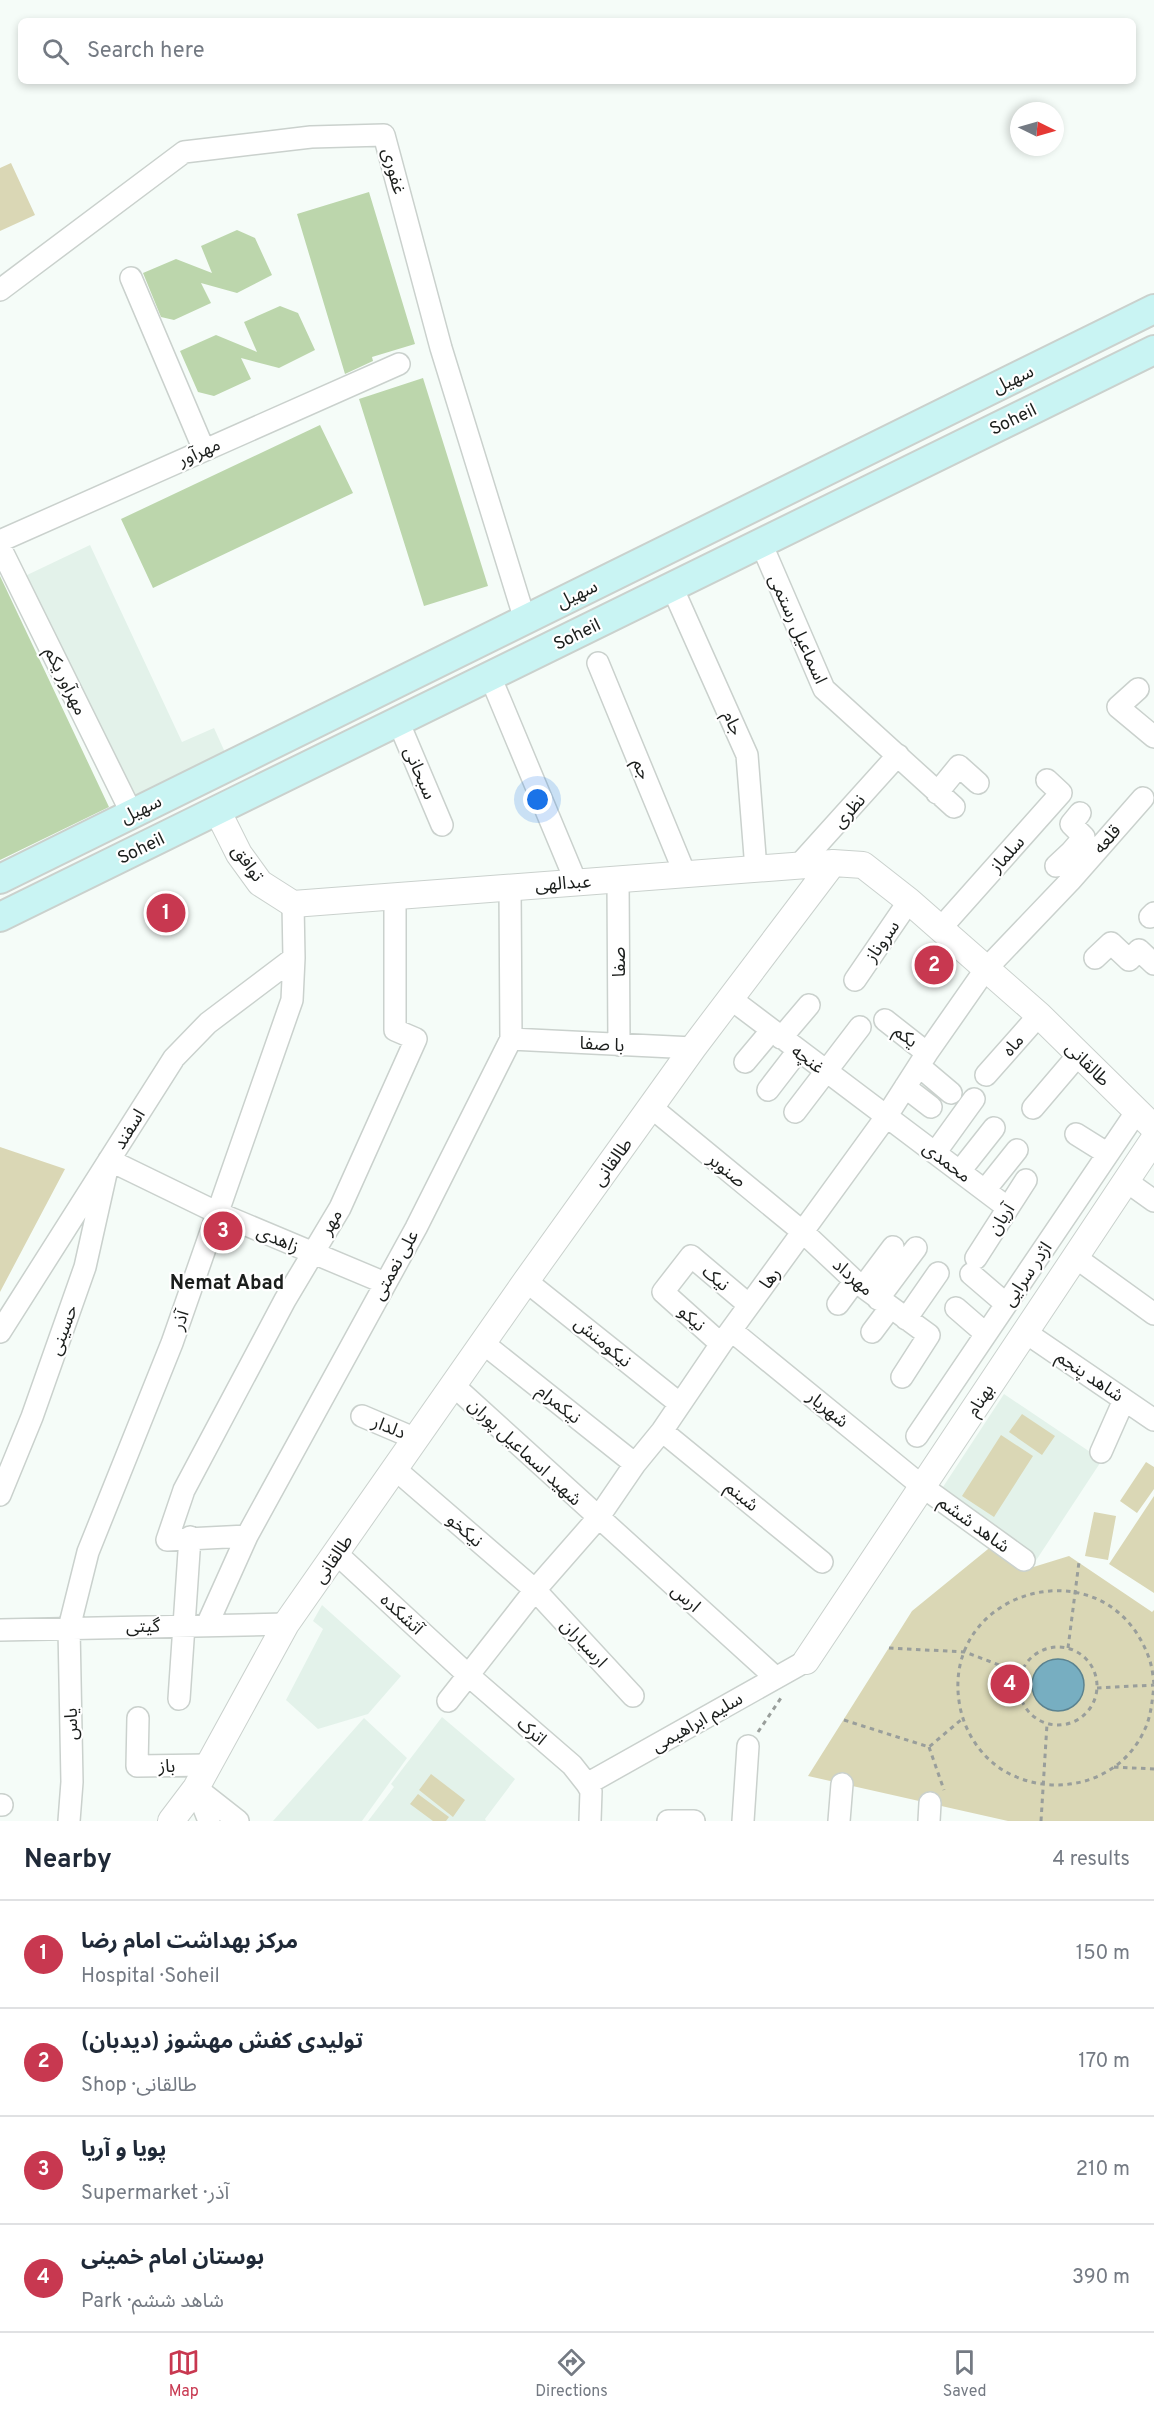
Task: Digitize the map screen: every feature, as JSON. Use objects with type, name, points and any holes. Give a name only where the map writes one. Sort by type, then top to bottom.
[{"type":"main road","name":"سهیل","points":[[0,879],[1154,309]]},
{"type":"main road","name":"Soheil","points":[[0,917],[1154,350]]},
{"type":"street","name":"غفوری","points":[[0,290],[184,152],[311,137],[384,135],[441,348],[525,620]]},
{"type":"street","points":[[131,278],[204,450]]},
{"type":"street","name":"مهرآور","points":[[0,541],[399,364]]},
{"type":"street","name":"اسماعیل رستمی","points":[[761,543],[824,689],[954,807]]},
{"type":"street","name":"مهرآور یکم","points":[[0,547],[132,814]]},
{"type":"street","name":"جام","points":[[672,587],[747,755],[756,869]]},
{"type":"street","name":"جم","points":[[598,663],[686,874]]},
{"type":"street","points":[[490,676],[576,882]]},
{"type":"street","points":[[1138,690],[1118,708],[1154,736]]},
{"type":"street","name":"سبحانی","points":[[398,721],[442,825]]},
{"type":"street","name":"نظری","points":[[798,866],[898,755]]},
{"type":"street","points":[[937,793],[959,766],[978,783]]},
{"type":"street","name":"سلماز","points":[[940,929],[1061,793],[1047,780]]},
{"type":"street","name":"قلعه","points":[[1071,865],[1143,798]]},
{"type":"street","name":"توافق","points":[[217,810],[238,854],[260,883],[293,904]]},
{"type":"street","points":[[1071,865],[1084,837],[1071,824],[1080,813]]},
{"type":"street","name":"عبدالهی","points":[[293,904],[833,863]]},
{"type":"street","name":"طالقانی","points":[[171,1821],[196,1788],[286,1624],[526,1281],[693,1048],[833,863],[863,865],[909,901],[1039,1015],[1145,1120]]},
{"type":"street","name":"رها","points":[[448,1701],[535,1590],[598,1518],[886,1117],[904,1087],[985,970],[1071,865]]},
{"type":"street","name":"صفا","points":[[618,879],[619,1045]]},
{"type":"street","name":"علی نعمتی","points":[[207,1625],[247,1536],[416,1228],[511,1039],[510,887]]},
{"type":"street","name":"مهر","points":[[190,1537],[167,1540],[184,1490],[285,1300],[340,1208],[416,1039],[395,1030],[395,896]]},
{"type":"street","name":"سروناز","points":[[855,980],[909,901]]},
{"type":"street","name":"آذر","points":[[69,1628],[88,1551],[172,1343],[292,1000],[293,904]]},
{"type":"street","points":[[1095,958],[1111,944],[1129,960],[1139,950],[1153,962]]},
{"type":"street","name":"اسفند","points":[[0,1332],[174,1058],[208,1023],[294,958]]},
{"type":"street","name":"غنچه","points":[[731,999],[886,1117]]},
{"type":"street","points":[[745,1062],[809,1005]]},
{"type":"street","name":"ماه","points":[[986,1075],[1039,1015]]},
{"type":"street","name":"یکم","points":[[885,1020],[951,1093]]},
{"type":"street","points":[[795,1112],[860,1027]]},
{"type":"street","name":"با صفا","points":[[511,1039],[693,1048]]},
{"type":"street","points":[[768,1090],[798,1051]]},
{"type":"street","points":[[1033,1108],[1079,1054]]},
{"type":"street","points":[[904,1087],[931,1107]]},
{"type":"street","points":[[935,1153],[974,1100]]},
{"type":"street","name":"صنوبر","points":[[651,1107],[804,1233]]},
{"type":"street","name":"محمدی","points":[[886,1117],[1008,1208]]},
{"type":"street","name":"اژدر سرایی","points":[[918,1436],[1108,1154],[1145,1120]]},
{"type":"street","points":[[960,1172],[994,1128]]},
{"type":"street","points":[[1076,1134],[1108,1154]]},
{"type":"street","name":"بهنام","points":[[806,1661],[1154,1139]]},
{"type":"street","points":[[985,1190],[1017,1150]]},
{"type":"street","name":"زاهدی","points":[[109,1161],[218,1213],[385,1283]]},
{"type":"street","name":"حسینی","points":[[0,1495],[32,1417],[85,1268],[109,1161]]},
{"type":"street","name":"آریان","points":[[1006,1304],[974,1266],[1026,1180]]},
{"type":"street","points":[[1126,1181],[1154,1201]]},
{"type":"street","name":"مهرداد","points":[[804,1233],[878,1299],[929,1335],[902,1377]]},
{"type":"street","points":[[873,1332],[878,1299],[893,1247]]},
{"type":"street","points":[[878,1299],[916,1248]]},
{"type":"street","name":"نیک","points":[[663,1292],[691,1256],[749,1305]]},
{"type":"street","points":[[1075,1257],[1154,1314]]},
{"type":"street","points":[[838,1304],[878,1299],[938,1273]]},
{"type":"street","name":"نیکومنش","points":[[526,1281],[680,1404]]},
{"type":"street","name":"نیکو","points":[[663,1292],[727,1338]]},
{"type":"street","points":[[956,1308],[986,1334]]},
{"type":"street","name":"شاهد پنجم","points":[[1025,1332],[1154,1420]]},
{"type":"street","name":"شهریار","points":[[727,1338],[923,1487]]},
{"type":"street","name":"نیکمرام","points":[[483,1343],[635,1464]]},
{"type":"street","name":"شهید اسماعیل پوران","points":[[453,1385],[598,1518]]},
{"type":"street","points":[[1101,1452],[1124,1400]]},
{"type":"street","name":"دلدار","points":[[362,1416],[416,1438]]},
{"type":"street","name":"شبنم","points":[[662,1431],[822,1562]]},
{"type":"street","name":"نیکخو","points":[[395,1469],[535,1590]]},
{"type":"street","name":"شاهد ششم","points":[[923,1487],[1024,1560]]},
{"type":"street","name":"ارس","points":[[598,1518],[780,1684]]},
{"type":"street","points":[[179,1699],[190,1537],[247,1536]]},
{"type":"street","name":"آتشکده","points":[[337,1554],[468,1675]]},
{"type":"street","name":"ارسباران","points":[[535,1590],[633,1696]]},
{"type":"street","name":"گیتی","points":[[0,1630],[286,1624]]},
{"type":"street","name":"یاس","points":[[69,1628],[72,1782],[69,1821]]},
{"type":"street","name":"سلیم ابراهیمی","points":[[589,1788],[780,1684],[806,1661]]},
{"type":"street","name":"اترک","points":[[468,1675],[572,1765],[589,1788]]},
{"type":"street","name":"باز","points":[[138,1718],[137,1766],[208,1765]]},
{"type":"street","points":[[743,1821],[748,1746]]},
{"type":"street","points":[[839,1821],[842,1784]]},
{"type":"street","points":[[196,1788],[209,1821]]},
{"type":"street","points":[[196,1788],[238,1821]]},
{"type":"street","points":[[589,1788],[590,1821]]},
{"type":"street","points":[[668,1821],[694,1821]]},
{"type":"path","points":[[1068,1648],[1079,1562]]},
{"type":"path","points":[[1048,1590],[1075,1591],[1100,1600],[1122,1615],[1139,1635],[1146,1651],[1154,1685],[1152,1709],[1144,1731],[1131,1751],[1114,1767],[1092,1780],[1067,1786],[1042,1786],[1016,1778],[993,1764],[974,1743],[962,1719],[958,1685],[964,1652],[978,1628],[997,1609],[1021,1596],[1048,1590]]},
{"type":"path","points":[[1057,1646],[1068,1648],[1086,1659],[1096,1677],[1095,1700],[1081,1718],[1070,1724],[1059,1726],[1047,1724],[1035,1719],[1020,1699],[1018,1686],[1020,1673],[1034,1654],[1045,1648],[1057,1646]]},
{"type":"path","points":[[889,1648],[964,1652],[1020,1673]]},
{"type":"path","points":[[748,1746],[780,1684]]},
{"type":"path","points":[[1097,1688],[1154,1685]]},
{"type":"path","points":[[929,1747],[962,1719]]},
{"type":"path","points":[[844,1720],[929,1747]]},
{"type":"path","points":[[1041,1821],[1047,1724]]},
{"type":"path","points":[[929,1747],[935,1807]]},
{"type":"path","points":[[1114,1767],[1154,1769]]},
{"type":"shaded area","points":[[11,163],[35,215],[0,231],[0,168]]},
{"type":"shaded area","points":[[90,545],[182,742],[214,728],[228,759],[131,805],[25,576]]},
{"type":"shaded area","points":[[0,1147],[65,1169],[0,1292]]},
{"type":"shaded area","points":[[1004,1394],[1102,1460],[1035,1562],[942,1504],[941,1490]]},
{"type":"shaded area","points":[[1022,1414],[1055,1436],[1042,1455],[1009,1432]]},
{"type":"shaded area","points":[[1001,1435],[1033,1456],[994,1517],[962,1496]]},
{"type":"shaded area","points":[[1146,1462],[1154,1467],[1154,1489],[1137,1513],[1120,1501]]},
{"type":"shaded area","points":[[1154,1496],[1154,1593],[1109,1564]]},
{"type":"shaded area","points":[[1094,1512],[1116,1516],[1108,1560],[1085,1556]]},
{"type":"shaded area","points":[[993,1545],[1027,1569],[1069,1556],[1152,1612],[1154,1610],[1154,1821],[1008,1821],[808,1776],[912,1611]]},
{"type":"shaded area","points":[[322,1605],[401,1676],[368,1714],[318,1729],[286,1700],[323,1629],[313,1621]]},
{"type":"shaded area","points":[[442,1717],[515,1779],[485,1819],[486,1821],[368,1821],[394,1787],[391,1784]]},
{"type":"shaded area","points":[[364,1718],[407,1758],[362,1821],[273,1821]]},
{"type":"shaded area","points":[[431,1774],[465,1800],[453,1817],[419,1790]]},
{"type":"shaded area","points":[[418,1794],[449,1817],[446,1821],[433,1821],[410,1804]]},
{"type":"water","points":[[1053,1659],[1063,1659],[1077,1666],[1084,1685],[1077,1704],[1063,1711],[1053,1711],[1043,1707],[1036,1700],[1032,1690],[1032,1680],[1036,1670],[1043,1663]]},
{"type":"building","points":[[369,192],[415,344],[372,357],[373,361],[345,374],[297,214]]},
{"type":"building","points":[[237,230],[255,238],[272,275],[237,293],[201,283],[211,303],[174,320],[161,317],[143,273],[176,259],[212,273],[201,246]]},
{"type":"building","points":[[280,306],[298,313],[315,350],[279,368],[241,358],[251,379],[214,396],[198,392],[180,351],[216,335],[257,352],[244,322]]},
{"type":"building","points":[[423,378],[488,586],[424,606],[359,399]]},
{"type":"building","points":[[320,425],[353,493],[153,588],[121,519]]},
{"type":"building","points":[[0,576],[109,807],[0,860]]},
{"type":"place","name":"مرکز بهداشت امام رضا","points":[[166,913]]},
{"type":"place","name":"تولیدی کفش مهشوز (دیدبان)","points":[[934,965]]},
{"type":"place","name":"پویا و آریا","points":[[223,1231]]},
{"type":"place","name":"بوستان امام خمینی","points":[[1010,1684]]},
{"type":"district","name":"Nemat Abad","points":[[227,1282]]}]
